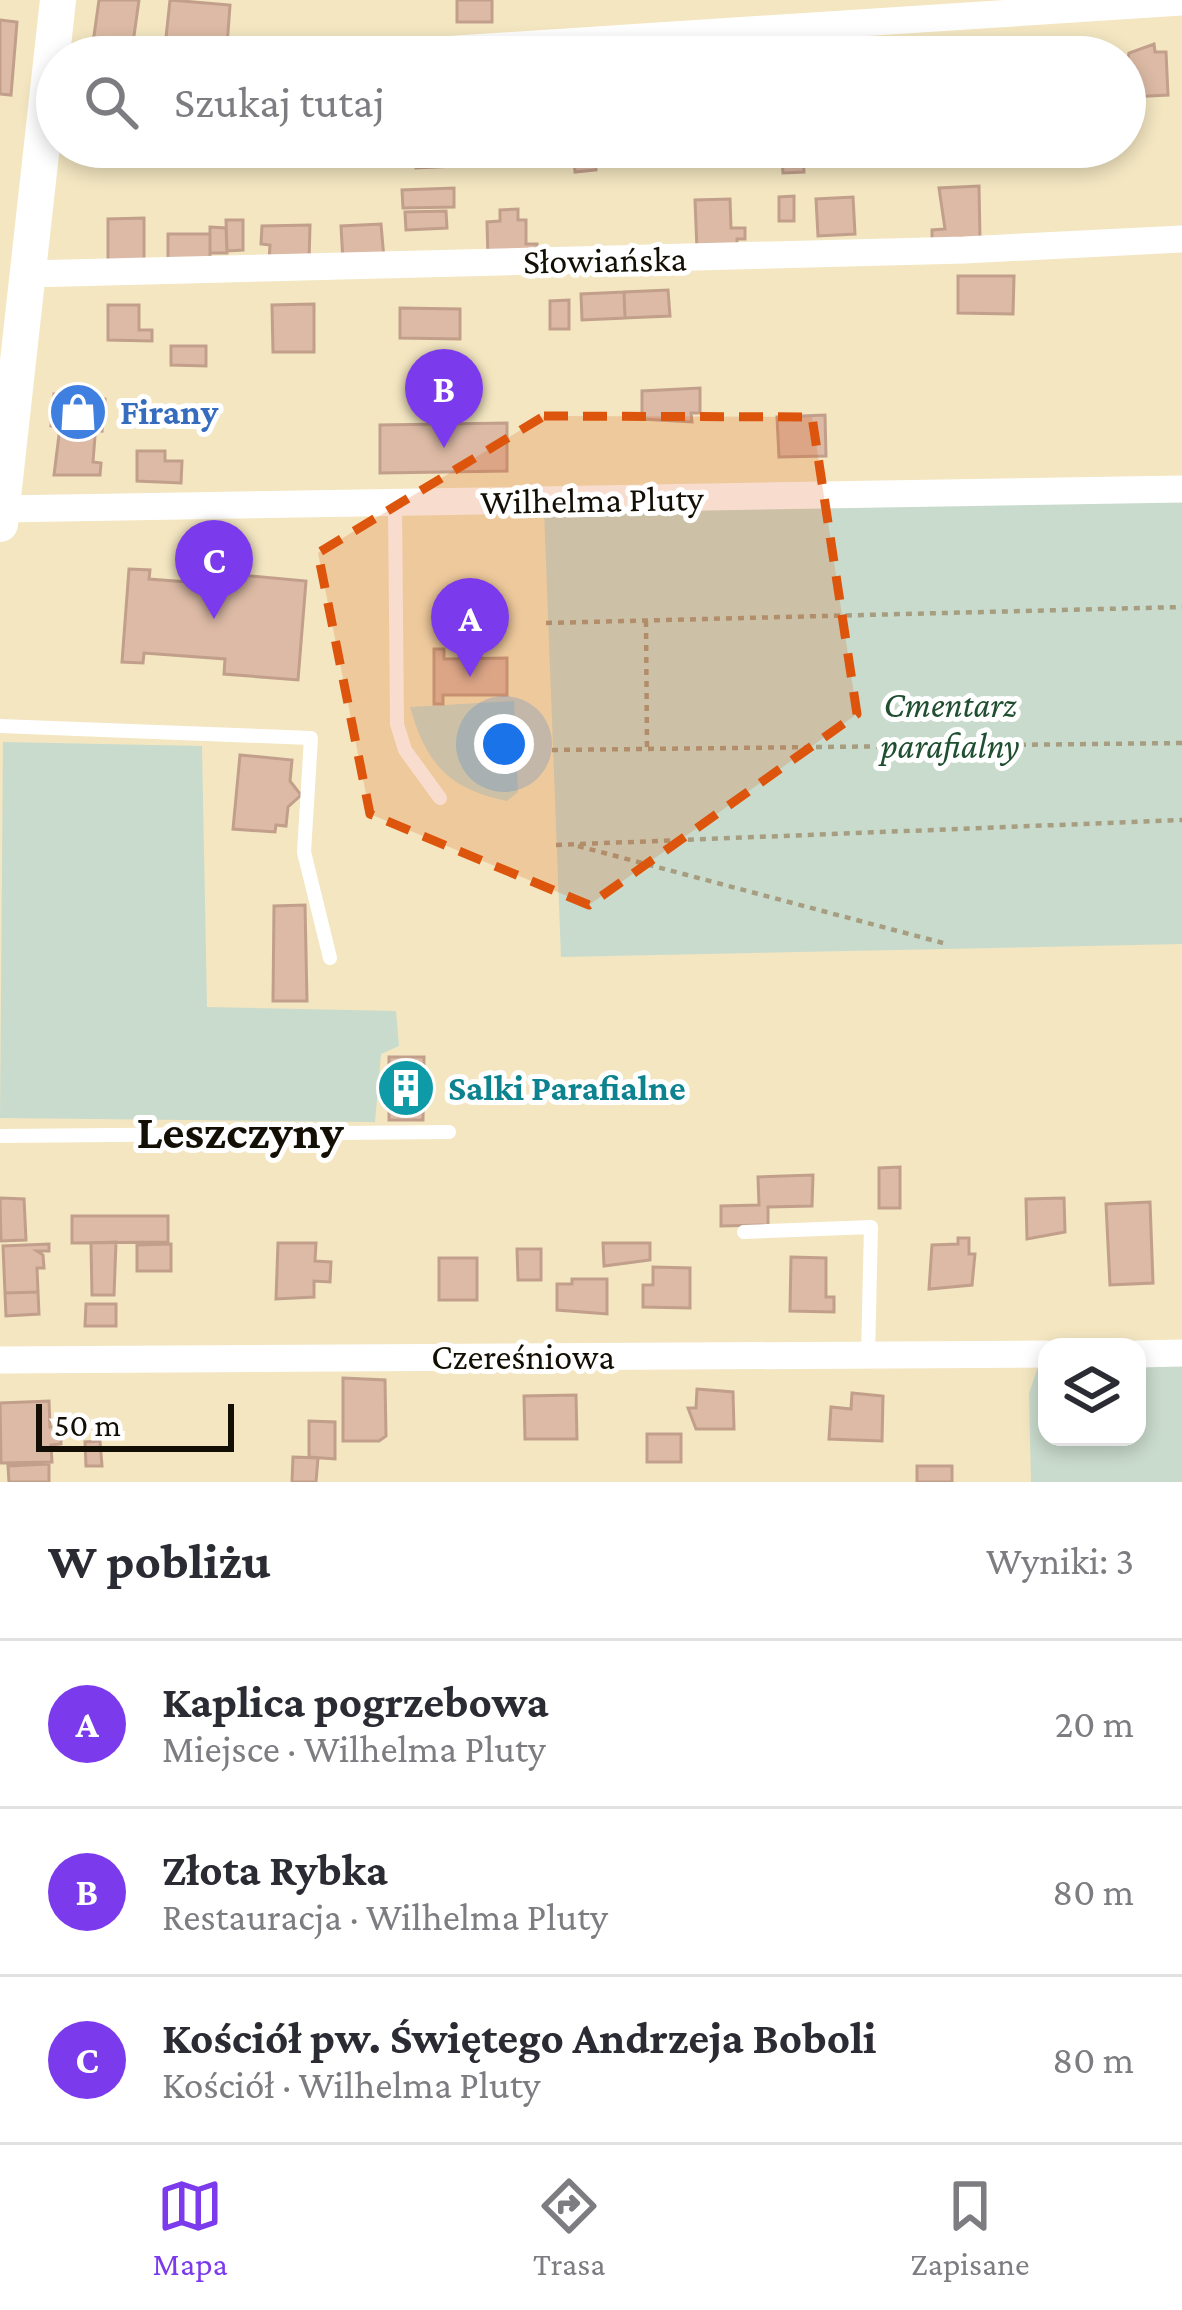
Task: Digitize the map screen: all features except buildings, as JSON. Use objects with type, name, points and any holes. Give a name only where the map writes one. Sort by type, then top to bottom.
[{"type":"street","points":[[56,36],[58,0]]},
{"type":"street","points":[[658,36],[1182,2]]},
{"type":"street","points":[[0,524],[21,273],[39,168]]},
{"type":"street","name":"Słowiańska","points":[[21,273],[1182,239]]},
{"type":"street","name":"Wilhelma Pluty","points":[[2,509],[1182,489]]},
{"type":"street","points":[[1146,1354],[1182,1353]]},
{"type":"street","name":"Czereśniowa","points":[[0,1360],[1038,1354]]},
{"type":"lane","points":[[395,503],[397,724],[405,750],[440,798]]},
{"type":"lane","points":[[0,726],[311,738],[304,852],[330,958]]},
{"type":"lane","points":[[0,1136],[449,1132]]},
{"type":"lane","points":[[744,1232],[871,1227],[868,1355]]},
{"type":"path","points":[[546,623],[1182,607]]},
{"type":"path","points":[[646,621],[647,749]]},
{"type":"path","points":[[552,750],[1182,743]]},
{"type":"path","points":[[556,845],[1182,820]]},
{"type":"path","points":[[572,845],[943,943]]},
{"type":"highlighted area","points":[[544,416],[812,417],[857,714],[589,905],[370,814],[318,553]]},
{"type":"green space","name":"Cmentarz parafialny","points":[[1182,500],[1182,944],[561,957],[544,509]]},
{"type":"green space","points":[[514,701],[518,792],[507,801],[469,789],[442,770],[424,744],[410,707]]},
{"type":"green space","points":[[3,742],[202,746],[207,1007],[396,1011],[399,1046],[381,1054],[375,1122],[0,1118]]},
{"type":"green space","points":[[1146,1363],[1182,1363],[1182,1482],[1031,1482],[1029,1393],[1038,1367],[1038,1446],[1146,1446]]},
{"type":"place","name":"Firany","points":[[78,412]]},
{"type":"place","name":"Złota Rybka","points":[[444,448]]},
{"type":"place","name":"Kościół pw. Świętego Andrzeja Boboli","points":[[214,619]]},
{"type":"place","name":"Kaplica pogrzebowa","points":[[470,677]]},
{"type":"place","name":"Salki Parafialne","points":[[406,1088]]},
{"type":"district","name":"Leszczyny","points":[[240,1131]]}]
